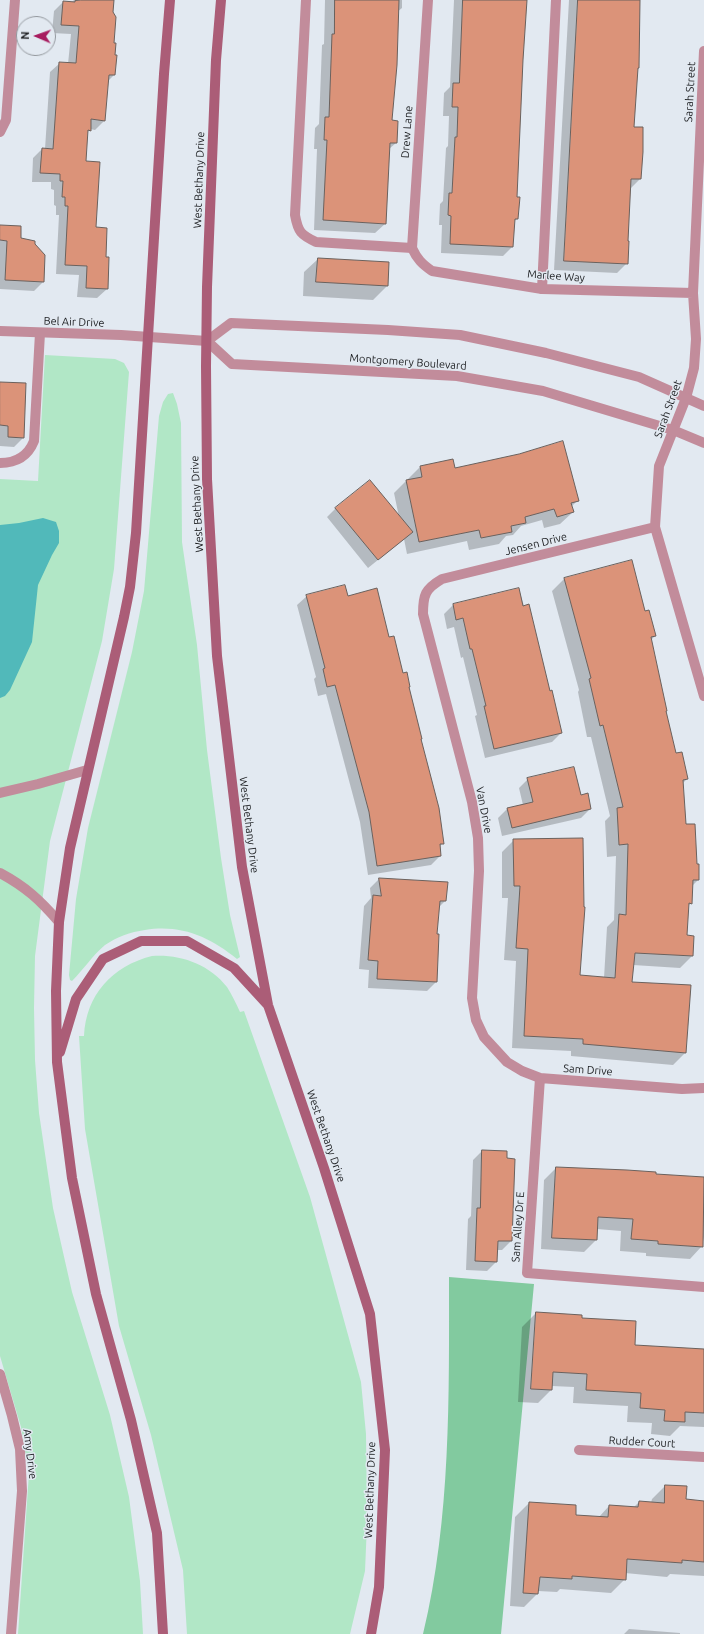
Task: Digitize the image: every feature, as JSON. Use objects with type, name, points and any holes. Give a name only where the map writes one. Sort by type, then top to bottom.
[{"type":"main road","points":[[163,1634],[157,1533],[131,1420],[96,1294],[72,1178],[57,1062],[56,991],[59,922],[70,848],[87,770],[111,680],[130,587],[136,533],[164,74],[170,0]]},
{"type":"main road","name":"West Bethany Drive","points":[[221,0],[216,67],[206,341],[207,479],[217,656],[242,867],[268,1005],[324,1168],[370,1314],[385,1450],[378,1587],[371,1634]]},
{"type":"main road","points":[[57,1062],[76,999],[80,992],[103,960],[141,941],[187,941],[234,968],[268,1005]]},
{"type":"street","points":[[0,132],[6,120],[15,0]]},
{"type":"street","points":[[306,0],[295,215],[297,228],[305,237],[316,242],[412,248]]},
{"type":"street","name":"Drew Lane","points":[[412,248],[428,0]]},
{"type":"street","points":[[542,289],[556,0]]},
{"type":"street","name":"Sarah Street","points":[[704,51],[693,293],[700,339],[686,398],[659,466],[655,527],[704,696]]},
{"type":"street","name":"Marlee Way","points":[[412,248],[415,256],[421,264],[432,271],[542,289],[693,293]]},
{"type":"street","points":[[148,337],[206,341],[231,322],[460,335],[546,353],[638,377],[704,406]]},
{"type":"street","name":"Bel Air Drive","points":[[0,331],[148,337]]},
{"type":"street","points":[[0,463],[16,461],[24,456],[31,449],[34,441],[40,332]]},
{"type":"street","name":"Montgomery Boulevard","points":[[206,341],[232,364],[457,376],[543,391],[673,430],[704,443]]},
{"type":"street","name":"Jensen Drive","points":[[426,591],[433,584],[442,579],[655,527]]},
{"type":"street","name":"Van Drive","points":[[426,591],[423,601],[423,614],[472,802],[478,838],[479,871],[472,998],[476,1020],[484,1037]]},
{"type":"street","points":[[0,792],[38,784],[87,770]]},
{"type":"street","points":[[0,873],[21,885],[41,901],[59,922]]},
{"type":"street","name":"Sam Drive","points":[[484,1037],[508,1062],[522,1071],[540,1078],[696,1090],[704,1088]]},
{"type":"street","name":"Sam Alley Dr E","points":[[540,1078],[527,1273],[704,1287]]},
{"type":"street","name":"Amy Drive","points":[[0,1374],[20,1449],[22,1491],[11,1634]]},
{"type":"street","name":"Rudder Court","points":[[579,1450],[704,1457]]},
{"type":"green space","points":[[45,355],[115,359],[124,363],[129,372],[114,569],[102,641],[50,841],[35,956],[34,1008],[35,1060],[39,1113],[53,1208],[72,1292],[110,1415],[129,1497],[140,1581],[143,1634],[18,1634],[29,1473],[21,1427],[0,1356],[0,479],[38,481]]},
{"type":"green space","points":[[173,393],[181,423],[182,542],[197,645],[207,750],[221,858],[230,915],[240,957],[237,959],[216,944],[194,934],[171,929],[145,930],[124,935],[105,945],[72,981],[70,980],[69,975],[76,899],[88,828],[132,652],[144,591],[159,416],[163,402],[168,394]]},
{"type":"green space","points":[[152,956],[183,959],[193,962],[212,972],[227,987],[240,1012],[244,1011],[310,1197],[361,1382],[366,1434],[367,1524],[365,1571],[350,1634],[187,1634],[183,1570],[151,1435],[119,1326],[85,1129],[79,1036],[84,1036],[90,1008],[96,995],[104,984],[113,975],[125,967]]},
{"type":"green space","points":[[449,1277],[534,1284],[501,1634],[423,1634],[439,1546],[444,1501],[449,1367]]},
{"type":"water","points":[[43,518],[56,522],[59,531],[59,543],[38,585],[32,642],[10,690],[5,696],[0,698],[0,525]]},
{"type":"building","points":[[81,0],[114,0],[113,12],[116,17],[114,43],[116,43],[115,55],[117,55],[115,75],[109,75],[105,121],[91,119],[91,131],[88,130],[86,161],[100,162],[96,227],[107,228],[106,257],[109,257],[108,289],[86,288],[87,266],[65,265],[68,206],[65,206],[65,197],[62,197],[63,181],[60,181],[60,174],[40,173],[42,148],[53,149],[59,62],[76,63],[79,26],[61,25],[63,1],[75,2]]},
{"type":"building","points":[[335,0],[399,0],[397,65],[392,120],[398,121],[397,143],[390,143],[386,224],[323,220],[327,140],[324,140],[325,117],[329,117],[332,34],[334,34]]},
{"type":"building","points":[[463,0],[527,0],[517,197],[520,197],[518,219],[515,219],[513,247],[450,244],[451,216],[448,215],[449,193],[452,193],[458,107],[452,107],[453,83],[459,83]]},
{"type":"building","points":[[578,0],[640,0],[639,68],[634,127],[643,127],[643,152],[641,179],[631,179],[628,264],[564,261]]},
{"type":"building","points":[[0,225],[21,226],[21,238],[35,241],[35,244],[45,255],[44,282],[5,280],[7,241],[0,240]]},
{"type":"building","points":[[318,258],[389,262],[388,286],[316,282]]},
{"type":"building","points":[[0,382],[26,383],[24,438],[8,437],[8,426],[0,425]]},
{"type":"building","points":[[563,441],[579,501],[571,503],[574,512],[557,517],[554,509],[525,517],[526,523],[511,526],[512,532],[481,538],[479,530],[419,542],[406,480],[422,477],[420,466],[453,459],[455,468],[519,454]]},
{"type":"building","points":[[370,480],[413,532],[378,560],[335,508]]},
{"type":"building","points":[[632,560],[645,611],[649,610],[656,636],[651,637],[676,753],[682,752],[688,779],[683,780],[686,824],[695,824],[699,880],[693,880],[692,904],[689,903],[687,935],[694,936],[693,956],[635,953],[632,982],[691,985],[686,1053],[583,1044],[583,1039],[524,1036],[528,949],[516,948],[520,886],[514,886],[513,839],[583,838],[585,907],[580,975],[615,978],[619,914],[626,915],[628,844],[619,845],[617,808],[623,807],[603,725],[600,726],[589,679],[591,678],[564,578]]},
{"type":"building","points":[[345,585],[348,596],[377,588],[389,637],[394,636],[403,673],[407,672],[421,739],[439,808],[444,844],[440,844],[441,856],[377,866],[369,812],[335,685],[327,687],[323,669],[325,668],[306,595]]},
{"type":"building","points":[[519,588],[523,606],[529,604],[550,691],[552,690],[562,733],[494,749],[484,706],[486,706],[472,649],[470,649],[463,618],[456,620],[453,604]]},
{"type":"building","points":[[574,767],[581,795],[588,793],[591,809],[512,828],[507,808],[533,802],[527,778]]},
{"type":"building","points":[[379,878],[448,882],[446,901],[440,901],[437,934],[439,934],[437,982],[377,979],[378,961],[368,960],[373,895],[381,896]]},
{"type":"building","points":[[482,1150],[507,1151],[507,1158],[515,1159],[512,1241],[498,1241],[497,1262],[475,1261],[477,1208],[480,1208]]},
{"type":"building","points":[[556,1167],[627,1170],[656,1172],[656,1174],[704,1177],[703,1247],[658,1244],[658,1241],[631,1239],[633,1219],[598,1217],[597,1240],[552,1238]]},
{"type":"building","points":[[536,1312],[582,1315],[582,1318],[636,1321],[635,1345],[704,1349],[704,1413],[685,1412],[685,1422],[664,1421],[665,1410],[640,1408],[641,1393],[586,1390],[587,1374],[553,1372],[552,1390],[531,1389]]},
{"type":"building","points":[[665,1485],[687,1486],[686,1499],[704,1501],[704,1562],[682,1560],[682,1563],[627,1559],[626,1580],[572,1576],[572,1579],[540,1577],[538,1594],[523,1593],[529,1502],[576,1505],[576,1515],[608,1517],[609,1505],[638,1507],[639,1501],[664,1503]]}]
